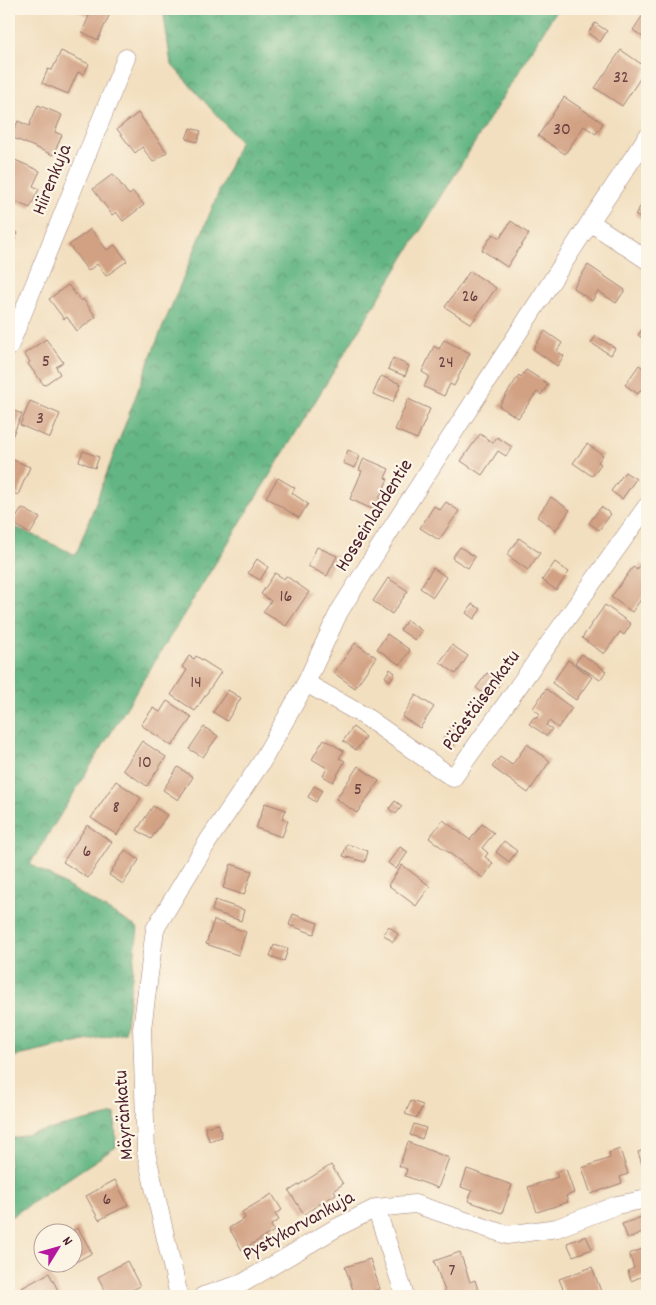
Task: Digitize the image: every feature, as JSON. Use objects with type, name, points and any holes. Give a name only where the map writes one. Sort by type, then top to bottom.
[{"type":"street","name":"Hiirenkuja","points":[[9,346],[126,58]]},
{"type":"street","name":"Hosseinlahdentie","points":[[156,929],[210,838],[261,763],[306,683],[340,612],[393,526],[647,137]]},
{"type":"street","points":[[590,222],[647,260]]},
{"type":"street","name":"Päästäisenkatu","points":[[306,683],[366,717],[453,778],[647,506]]},
{"type":"street","name":"Mäyränkatu","points":[[156,929],[142,1029],[146,1152],[179,1296]]},
{"type":"street","name":"Pystykorvankuja","points":[[203,1296],[243,1283],[336,1228],[376,1208],[415,1204],[507,1234],[558,1228],[617,1205],[647,1199]]},
{"type":"street","points":[[376,1208],[406,1296]]},
{"type":"green space","points":[[163,9],[557,9],[30,864],[138,928],[125,1032],[9,1058],[9,524],[76,555],[152,353],[240,141],[171,64]]},
{"type":"green space","points":[[115,1114],[116,1147],[9,1218],[9,1139]]},
{"type":"building","points":[[78,9],[112,9],[98,40],[82,32],[89,16],[77,11]]},
{"type":"building","points":[[647,9],[647,40],[633,30]]},
{"type":"building","points":[[595,23],[607,31],[600,42],[588,33]]},
{"type":"building","points":[[621,50],[647,68],[622,106],[595,88]]},
{"type":"building","points":[[61,51],[89,64],[84,74],[78,72],[68,94],[42,83],[48,69],[52,70]]},
{"type":"building","points":[[564,97],[603,123],[596,134],[584,126],[565,154],[538,136]]},
{"type":"building","points":[[38,105],[62,115],[55,132],[62,135],[53,155],[11,137],[18,121],[29,126]]},
{"type":"building","points":[[138,113],[167,152],[153,162],[142,147],[135,153],[117,129]]},
{"type":"building","points":[[190,128],[201,131],[197,142],[186,139]]},
{"type":"building","points":[[15,160],[40,171],[33,186],[39,189],[30,208],[9,199],[9,173]]},
{"type":"building","points":[[113,174],[129,195],[133,192],[144,205],[123,221],[116,212],[112,215],[93,189]]},
{"type":"building","points":[[647,196],[647,223],[635,215]]},
{"type":"building","points":[[511,221],[529,234],[507,267],[482,250],[493,234],[500,238]]},
{"type":"building","points":[[9,229],[18,233],[9,254]]},
{"type":"building","points":[[91,229],[107,250],[115,245],[127,261],[106,276],[97,264],[88,271],[69,245]]},
{"type":"building","points":[[9,254],[14,256],[9,268]]},
{"type":"building","points":[[588,265],[625,290],[616,303],[598,291],[592,301],[573,288]]},
{"type":"building","points":[[470,271],[496,288],[471,324],[445,307]]},
{"type":"building","points":[[68,285],[81,301],[83,299],[96,317],[77,331],[67,317],[64,319],[49,299]]},
{"type":"building","points":[[647,325],[647,342],[638,335]]},
{"type":"building","points":[[545,331],[562,343],[557,351],[564,356],[557,366],[533,349]]},
{"type":"building","points":[[596,336],[615,348],[611,355],[591,343]]},
{"type":"building","points":[[46,339],[63,362],[56,367],[60,374],[44,385],[28,364],[30,362],[24,354]]},
{"type":"building","points":[[444,340],[470,353],[454,386],[450,384],[444,396],[424,387],[429,376],[422,372],[434,346],[439,349]]},
{"type":"building","points":[[393,358],[409,366],[405,376],[388,369]]},
{"type":"building","points":[[639,365],[647,371],[647,381],[638,394],[625,385]]},
{"type":"building","points":[[526,370],[548,384],[541,395],[537,392],[518,418],[499,406],[519,375],[521,377]]},
{"type":"building","points":[[381,376],[401,384],[393,402],[373,394]]},
{"type":"building","points":[[408,399],[430,409],[417,439],[395,430]]},
{"type":"building","points":[[30,401],[60,414],[50,438],[20,425]]},
{"type":"building","points":[[12,410],[22,414],[11,439],[9,438],[9,417]]},
{"type":"building","points":[[480,434],[493,443],[497,437],[512,447],[506,456],[498,451],[482,475],[461,461]]},
{"type":"building","points":[[587,444],[603,455],[598,462],[601,464],[592,476],[573,463]]},
{"type":"building","points":[[348,450],[360,456],[355,468],[343,463]]},
{"type":"building","points":[[83,451],[99,457],[95,468],[79,461]]},
{"type":"building","points":[[9,458],[30,467],[18,495],[9,491]]},
{"type":"building","points":[[364,458],[389,469],[385,478],[388,479],[374,510],[350,499],[362,471],[359,470]]},
{"type":"building","points":[[625,472],[636,479],[622,499],[611,491]]},
{"type":"building","points":[[278,478],[295,488],[292,493],[308,504],[299,518],[266,497]]},
{"type":"building","points":[[551,497],[570,510],[556,530],[537,517]]},
{"type":"building","points":[[446,502],[459,511],[439,540],[420,528],[434,506],[440,510]]},
{"type":"building","points":[[601,507],[611,514],[599,530],[589,523]]},
{"type":"building","points":[[22,508],[40,518],[30,534],[13,523]]},
{"type":"building","points":[[519,538],[540,553],[528,570],[507,555]]},
{"type":"building","points":[[317,547],[337,556],[327,576],[308,566]]},
{"type":"building","points":[[460,547],[475,557],[468,568],[452,558]]},
{"type":"building","points":[[257,559],[268,567],[260,580],[248,573]]},
{"type":"building","points":[[555,562],[569,572],[556,590],[542,580]]},
{"type":"building","points":[[641,563],[647,568],[647,591],[632,612],[611,597],[633,567],[637,570]]},
{"type":"building","points":[[433,568],[446,577],[433,597],[420,588]]},
{"type":"building","points":[[275,573],[284,579],[286,576],[309,592],[286,626],[263,612],[271,601],[261,594]]},
{"type":"building","points":[[388,578],[408,591],[392,614],[373,601]]},
{"type":"building","points":[[472,604],[481,609],[474,619],[466,613]]},
{"type":"building","points":[[605,605],[631,624],[624,635],[620,632],[604,654],[582,638]]},
{"type":"building","points":[[407,620],[422,631],[415,640],[400,630]]},
{"type":"building","points":[[387,634],[410,650],[400,665],[377,649]]},
{"type":"building","points":[[355,643],[376,657],[355,688],[334,673]]},
{"type":"building","points":[[452,645],[468,656],[456,674],[440,662]]},
{"type":"building","points":[[582,654],[606,671],[600,680],[575,663]]},
{"type":"building","points":[[189,656],[194,659],[196,656],[221,672],[195,711],[171,695],[187,670],[182,667]]},
{"type":"building","points":[[568,660],[592,677],[576,700],[552,683]]},
{"type":"building","points":[[390,669],[395,673],[390,681],[385,677]]},
{"type":"building","points":[[487,673],[501,682],[490,698],[476,688]]},
{"type":"building","points":[[546,689],[572,708],[558,728],[549,721],[546,725],[552,729],[547,736],[529,724],[534,717],[537,718],[540,714],[533,708]]},
{"type":"building","points":[[228,690],[241,698],[227,721],[213,712]]},
{"type":"building","points":[[416,695],[434,707],[420,728],[402,717]]},
{"type":"building","points":[[167,701],[192,717],[172,746],[141,725],[153,708],[160,712]]},
{"type":"building","points":[[452,724],[462,730],[452,748],[442,742]]},
{"type":"building","points":[[204,727],[218,736],[203,757],[189,749]]},
{"type":"building","points":[[353,727],[366,737],[356,750],[343,741]]},
{"type":"building","points":[[324,739],[344,751],[339,758],[345,761],[333,782],[323,776],[327,768],[312,759]]},
{"type":"building","points":[[142,741],[166,757],[147,786],[123,770]]},
{"type":"building","points":[[527,744],[550,761],[528,793],[492,767],[500,757],[512,765]]},
{"type":"building","points":[[358,766],[379,781],[357,813],[336,799]]},
{"type":"building","points":[[178,767],[193,777],[178,800],[163,790]]},
{"type":"building","points":[[116,781],[141,798],[117,835],[91,818]]},
{"type":"building","points":[[314,786],[322,790],[316,802],[308,797]]},
{"type":"building","points":[[395,801],[402,806],[396,814],[389,809]]},
{"type":"building","points":[[265,803],[286,810],[282,819],[288,821],[282,837],[256,828]]},
{"type":"building","points":[[153,806],[167,815],[151,839],[137,830]]},
{"type":"building","points":[[443,820],[470,840],[482,824],[494,833],[482,848],[488,853],[485,857],[493,863],[483,878],[429,838]]},
{"type":"building","points":[[87,825],[112,842],[88,878],[63,862]]},
{"type":"building","points":[[504,841],[517,851],[509,862],[496,852]]},
{"type":"building","points":[[347,844],[368,851],[365,862],[343,856]]},
{"type":"building","points":[[400,847],[408,852],[396,869],[388,863]]},
{"type":"building","points":[[125,850],[139,860],[123,884],[109,875]]},
{"type":"building","points":[[231,864],[252,871],[244,895],[223,888]]},
{"type":"building","points":[[402,865],[430,886],[416,906],[388,885]]},
{"type":"building","points":[[215,900],[244,910],[241,921],[212,911]]},
{"type":"building","points":[[293,914],[318,923],[314,934],[289,925]]},
{"type":"building","points":[[214,920],[246,932],[238,955],[206,944]]},
{"type":"building","points":[[389,926],[398,934],[393,942],[383,934]]},
{"type":"building","points":[[274,945],[288,949],[284,961],[270,956]]},
{"type":"building","points":[[411,1101],[423,1105],[417,1118],[405,1114]]},
{"type":"building","points":[[219,1124],[222,1137],[209,1141],[205,1127]]},
{"type":"building","points":[[414,1124],[426,1128],[422,1139],[410,1135]]},
{"type":"building","points":[[408,1142],[449,1158],[438,1188],[405,1176],[407,1169],[399,1166]]},
{"type":"building","points":[[620,1149],[628,1174],[620,1177],[622,1183],[591,1194],[582,1168],[610,1158],[609,1153]]},
{"type":"building","points":[[647,1149],[647,1174],[645,1174],[638,1152]]},
{"type":"building","points":[[331,1165],[343,1184],[334,1190],[336,1194],[304,1214],[289,1191]]},
{"type":"building","points":[[467,1169],[512,1185],[502,1213],[468,1201],[472,1191],[461,1187]]},
{"type":"building","points":[[566,1169],[574,1193],[566,1196],[568,1202],[537,1212],[528,1187],[558,1177],[556,1172]]},
{"type":"building","points":[[115,1180],[128,1205],[99,1220],[86,1196]]},
{"type":"building","points":[[272,1194],[282,1210],[275,1214],[279,1220],[271,1225],[274,1231],[242,1250],[229,1228],[245,1218],[242,1212]]},
{"type":"building","points":[[644,1216],[647,1223],[647,1231],[628,1239],[622,1224]]},
{"type":"building","points":[[82,1235],[92,1253],[82,1259]]},
{"type":"building","points":[[586,1236],[592,1249],[573,1256],[567,1243]]},
{"type":"building","points":[[647,1247],[647,1274],[631,1281],[628,1271],[634,1268],[629,1254]]},
{"type":"building","points":[[460,1252],[470,1282],[475,1280],[480,1296],[455,1296],[453,1292],[446,1294],[434,1261]]},
{"type":"building","points":[[370,1259],[380,1289],[371,1292],[372,1296],[350,1296],[354,1293],[345,1267]]},
{"type":"building","points":[[127,1261],[140,1286],[121,1296],[108,1296],[98,1277]]},
{"type":"building","points":[[592,1267],[602,1294],[595,1296],[566,1296],[559,1279]]},
{"type":"building","points":[[49,1273],[61,1296],[24,1296],[20,1289]]}]
